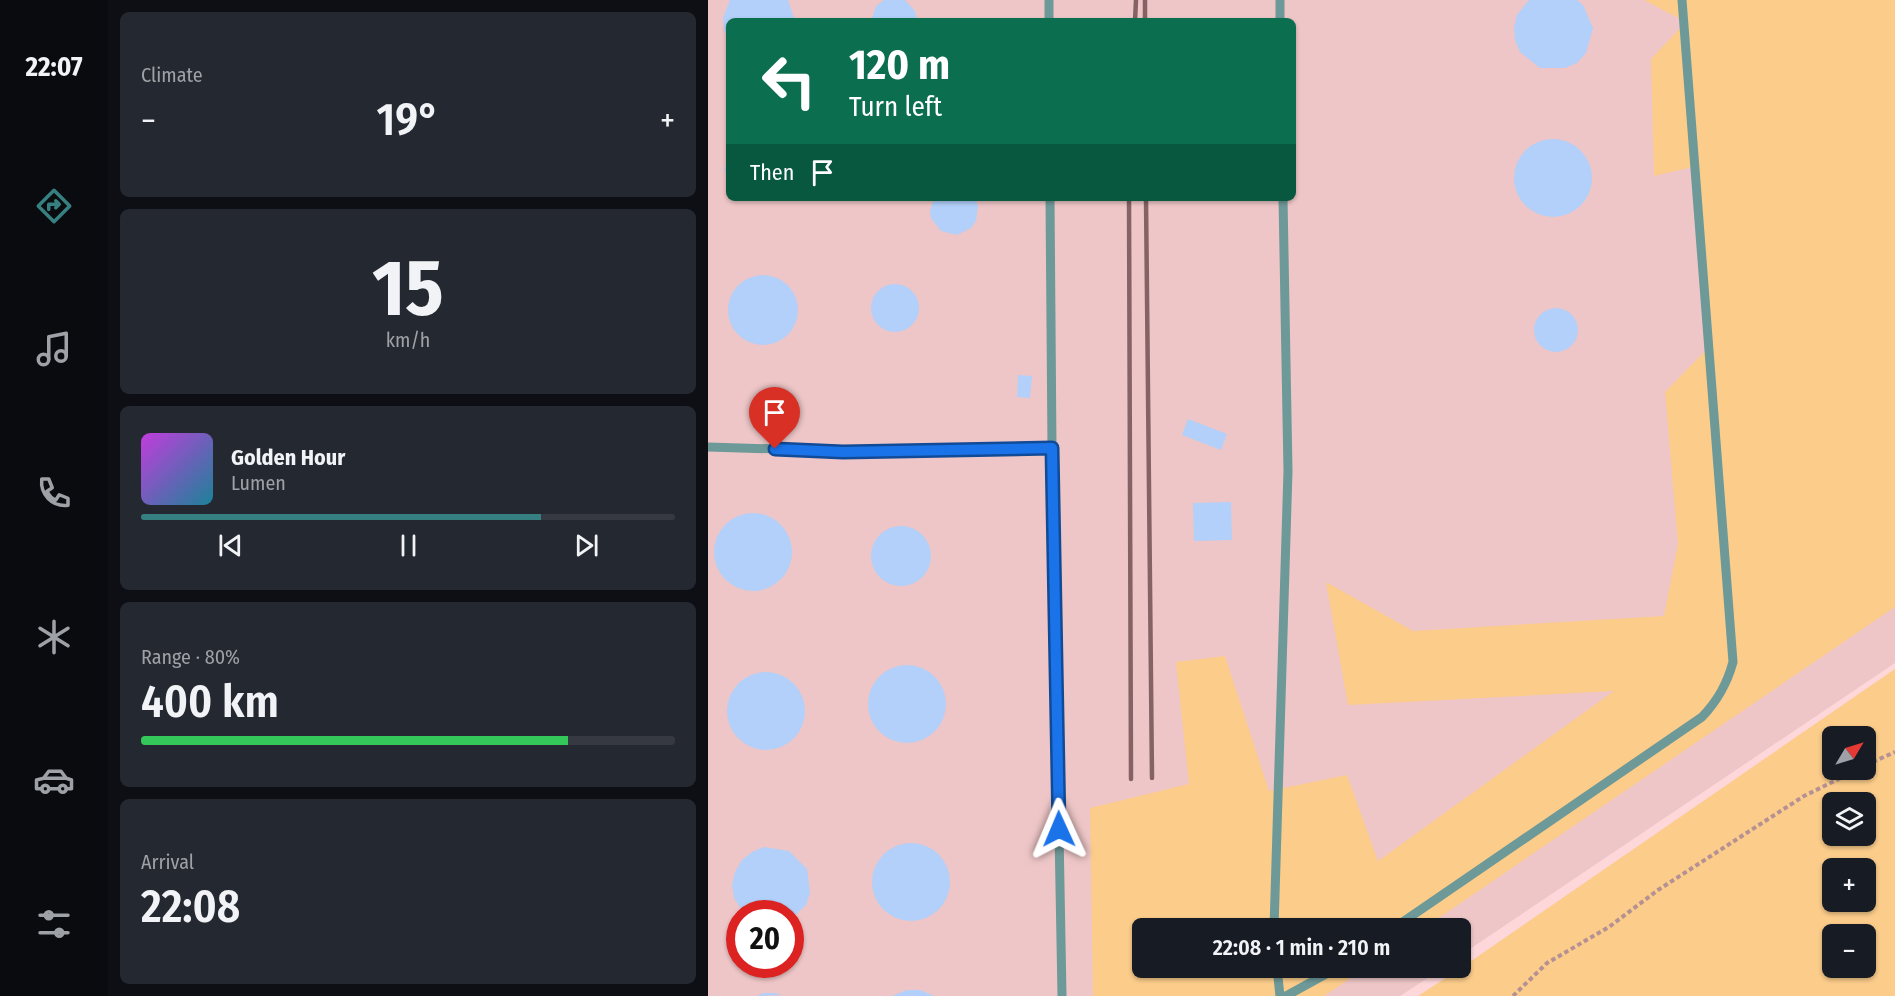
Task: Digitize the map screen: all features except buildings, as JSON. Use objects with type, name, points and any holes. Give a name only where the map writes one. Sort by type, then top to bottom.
[{"type":"lane","points":[[1049,0],[1049,18]]},
{"type":"lane","points":[[1280,0],[1280,18]]},
{"type":"lane","points":[[1409,918],[1702,717],[1716,701],[1727,683],[1733,662],[1682,0]]},
{"type":"lane","points":[[1050,201],[1062,996]]},
{"type":"lane","points":[[1274,918],[1288,471],[1284,201]]},
{"type":"lane","points":[[708,447],[843,452],[1052,448]]},
{"type":"lane","points":[[1278,978],[1280,996]]},
{"type":"lane","points":[[1286,996],[1319,978]]},
{"type":"path","points":[[1876,761],[1895,752]]},
{"type":"path","points":[[1513,996],[1547,963],[1609,927],[1658,890],[1804,796],[1837,780]]},
{"type":"shaded area","points":[[708,0],[1895,0],[1895,663],[1471,948],[1471,918],[1132,918],[1132,978],[1428,978],[1400,996],[708,996]]},
{"type":"shaded area","points":[[1644,0],[1895,0],[1895,607],[1439,918],[1132,918],[1132,978],[1351,978],[1324,996],[1093,996],[1090,808],[1189,784],[1176,662],[1225,656],[1269,791],[1347,775],[1378,861],[1614,691],[1348,705],[1326,582],[1413,631],[1664,616],[1678,544],[1665,392],[1713,343],[1697,166],[1654,176],[1651,59],[1686,22]]},
{"type":"shaded area","points":[[1895,669],[1895,996],[1418,996],[1446,978],[1471,978],[1471,961]]},
{"type":"railway","points":[[1135,18],[1136,0]]},
{"type":"railway","points":[[1145,0],[1145,18]]},
{"type":"railway","points":[[1129,201],[1131,779]]},
{"type":"railway","points":[[1146,201],[1152,778]]},
{"type":"route","points":[[775,449],[843,452],[1052,448],[1059,829]]}]
